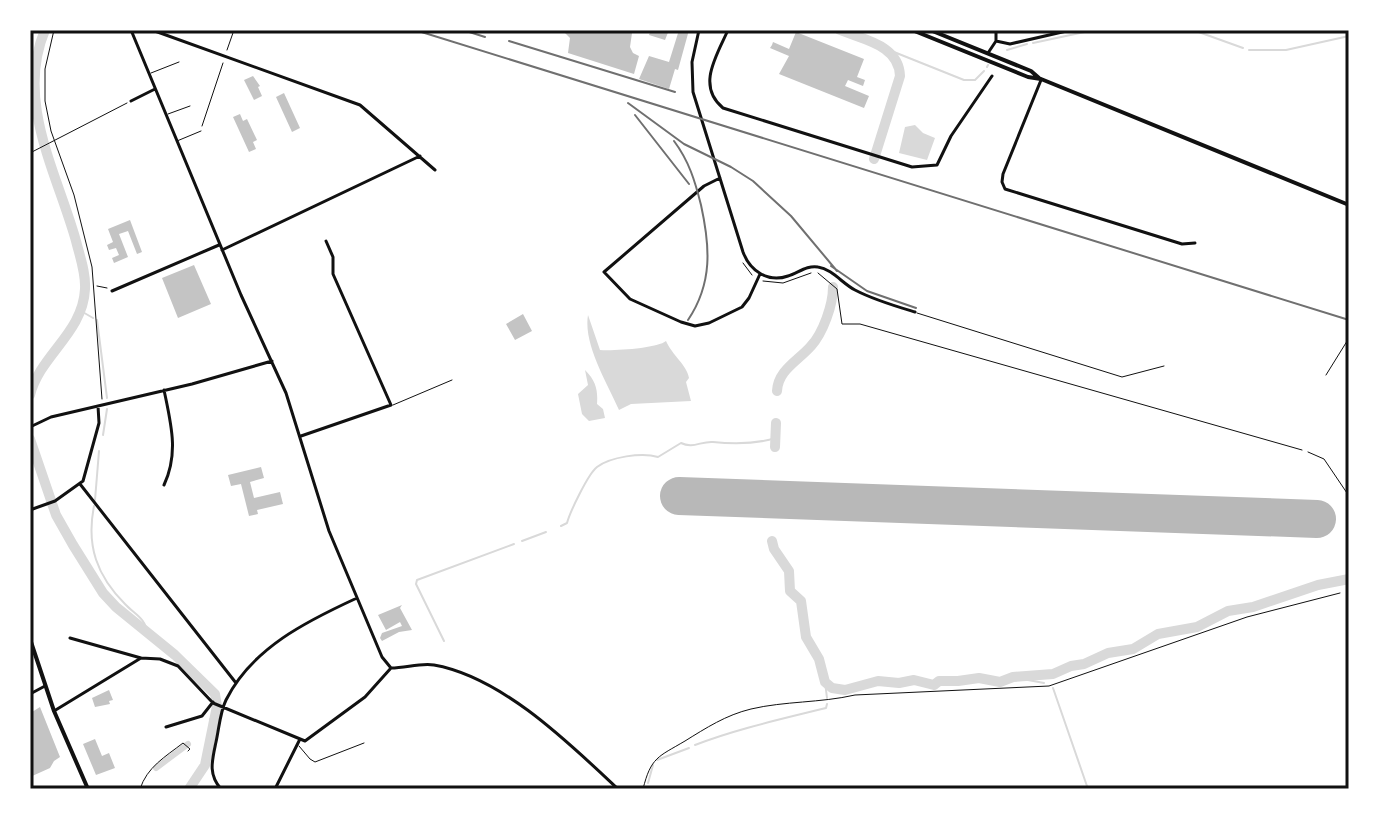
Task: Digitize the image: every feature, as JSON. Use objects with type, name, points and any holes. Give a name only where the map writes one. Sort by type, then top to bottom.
[{"type":"main road","points":[[912,30],[1028,77],[1041,79],[1349,205]]},
{"type":"main road","points":[[930,30],[1032,72],[1041,79]]},
{"type":"main road","points":[[30,639],[54,711],[88,789]]},
{"type":"street","points":[[131,30],[219,245],[272,361],[301,436],[329,531],[383,660],[391,668]]},
{"type":"street","points":[[152,30],[360,105],[435,170]]},
{"type":"street","points":[[699,30],[692,62],[693,92],[744,256],[752,268],[759,276],[782,278],[820,267],[858,292],[915,312]]},
{"type":"street","points":[[728,30],[709,79],[712,95],[718,104],[729,111],[912,167],[937,165],[951,136],[992,76]]},
{"type":"street","points":[[988,53],[996,41],[996,30]]},
{"type":"street","points":[[996,41],[1010,44],[1071,30]]},
{"type":"street","points":[[1041,79],[1003,174],[1005,189],[1182,244],[1195,243]]},
{"type":"street","points":[[131,101],[155,89]]},
{"type":"street","points":[[222,250],[420,156]]},
{"type":"street","points":[[720,178],[712,181],[604,272],[630,299],[695,326],[709,323],[742,307],[759,276]]},
{"type":"street","points":[[301,436],[391,405],[333,274],[333,257],[326,241]]},
{"type":"street","points":[[112,291],[219,245]]},
{"type":"street","points":[[32,426],[51,417],[272,361]]},
{"type":"street","points":[[164,390],[173,451],[164,485]]},
{"type":"street","points":[[30,510],[55,501],[80,484],[99,423],[98,406]]},
{"type":"street","points":[[80,484],[237,684]]},
{"type":"street","points":[[221,789],[214,781],[211,769],[222,705],[237,684],[291,630],[357,598]]},
{"type":"street","points":[[70,638],[176,665],[214,703],[298,742],[312,738],[365,697],[391,668],[420,664],[438,666],[497,691],[538,720],[618,789]]},
{"type":"street","points":[[54,711],[141,658]]},
{"type":"street","points":[[30,694],[45,686]]},
{"type":"street","points":[[166,727],[202,716],[214,703]]},
{"type":"street","points":[[275,789],[298,742]]},
{"type":"lane","points":[[149,74],[179,62]]},
{"type":"lane","points":[[166,115],[190,106]]},
{"type":"lane","points":[[176,141],[201,131]]},
{"type":"lane","points":[[818,273],[838,290],[842,324],[860,324],[1302,450]]},
{"type":"lane","points":[[915,312],[1122,377],[1164,366]]},
{"type":"lane","points":[[1326,375],[1349,338]]},
{"type":"lane","points":[[391,405],[452,380]]},
{"type":"lane","points":[[298,742],[315,762],[364,743]]},
{"type":"path","points":[[54,30],[46,62],[44,88],[53,141],[77,206],[94,285],[93,307],[103,401]]},
{"type":"path","points":[[226,54],[234,30]]},
{"type":"path","points":[[201,131],[224,60]]},
{"type":"path","points":[[30,153],[131,101]]},
{"type":"path","points":[[742,261],[748,272],[769,283],[783,283],[808,273],[818,273]]},
{"type":"path","points":[[94,285],[112,291]]},
{"type":"path","points":[[1302,450],[1324,459],[1349,496]]},
{"type":"path","points":[[643,789],[648,769],[661,754],[703,729],[752,708],[825,702],[855,695],[1049,686],[1247,617],[1340,593]]},
{"type":"path","points":[[140,789],[147,772],[185,744],[188,751]]},
{"type":"shaded area","points":[[915,125],[935,138],[927,160],[899,153],[905,127]]},
{"type":"shaded area","points":[[588,315],[600,350],[646,347],[666,341],[688,373],[686,382],[691,401],[631,404],[619,410],[589,339]]},
{"type":"shaded area","points":[[585,370],[594,382],[597,404],[603,409],[605,418],[589,421],[582,414],[578,394],[588,385]]},
{"type":"building","points":[[562,30],[624,30],[632,33],[630,47],[639,56],[634,74],[568,53],[570,38]]},
{"type":"building","points":[[651,30],[669,30],[665,40],[649,35]]},
{"type":"building","points":[[679,30],[689,30],[678,70],[675,69],[669,89],[639,79],[649,56],[669,62]]},
{"type":"building","points":[[796,32],[864,59],[857,77],[865,80],[863,86],[848,80],[845,86],[869,96],[864,108],[779,74],[789,56],[770,48],[773,42],[789,49]]},
{"type":"building","points":[[253,76],[262,96],[254,100],[244,80]]},
{"type":"building","points":[[284,93],[300,128],[292,132],[276,97]]},
{"type":"building","points":[[240,114],[243,121],[247,119],[257,140],[253,142],[256,149],[249,152],[233,117]]},
{"type":"building","points":[[130,220],[142,252],[137,254],[128,231],[119,234],[128,257],[114,263],[112,258],[119,255],[116,248],[109,250],[107,245],[113,242],[108,229]]},
{"type":"building","points":[[194,265],[211,304],[178,318],[162,278]]},
{"type":"building","points":[[523,314],[532,331],[515,340],[506,324]]},
{"type":"building","points":[[261,467],[264,478],[250,482],[254,498],[280,492],[283,504],[257,510],[258,514],[249,516],[241,484],[231,486],[228,475]]},
{"type":"building","points":[[402,605],[400,608],[412,630],[399,632],[382,641],[382,633],[402,626],[400,622],[386,630],[378,615]]},
{"type":"building","points":[[109,690],[113,700],[109,701],[110,704],[95,707],[92,698]]},
{"type":"building","points":[[40,707],[60,757],[50,768],[30,777],[30,708],[32,712]]},
{"type":"building","points":[[95,739],[102,756],[109,753],[115,768],[96,775],[83,744]]},
{"type":"waterway","points":[[30,395],[35,381],[77,318],[85,289],[81,259],[42,137],[37,110],[37,57],[45,30]]},
{"type":"waterway","points":[[840,30],[879,45],[894,57],[898,66],[900,76],[874,159]]},
{"type":"waterway","points":[[1033,43],[1094,30]]},
{"type":"waterway","points":[[1193,30],[1243,48]]},
{"type":"waterway","points":[[1249,50],[1286,50],[1349,36]]},
{"type":"waterway","points":[[1007,50],[1027,44]]},
{"type":"waterway","points":[[889,50],[964,80],[975,80],[984,71]]},
{"type":"waterway","points":[[777,391],[785,371],[820,334],[833,287]]},
{"type":"waterway","points":[[81,311],[93,318]]},
{"type":"waterway","points":[[97,320],[107,398]]},
{"type":"waterway","points":[[103,435],[107,409]]},
{"type":"waterway","points":[[775,447],[776,423]]},
{"type":"waterway","points":[[561,526],[567,523],[593,471],[610,461],[635,455],[658,457],[681,443],[744,443],[776,438]]},
{"type":"waterway","points":[[30,439],[56,515],[103,593],[215,694],[217,706],[205,765],[189,789]]},
{"type":"waterway","points":[[95,500],[99,451]]},
{"type":"waterway","points":[[94,506],[92,534],[96,560],[107,582],[142,620],[147,633]]},
{"type":"waterway","points":[[522,541],[546,532]]},
{"type":"waterway","points":[[772,541],[789,571],[790,591],[801,601],[806,637],[819,659],[825,682],[832,688],[845,690],[878,681],[899,683],[914,680],[934,685],[939,681],[979,678],[1000,682],[1013,677],[1053,674],[1108,653],[1133,649],[1158,634],[1197,627],[1228,611],[1253,607],[1318,585],[1349,579]]},
{"type":"waterway","points":[[444,641],[416,584],[417,580],[514,544]]},
{"type":"waterway","points":[[1021,676],[1044,683]]},
{"type":"waterway","points":[[825,682],[827,698]]},
{"type":"waterway","points":[[1053,688],[1088,789]]},
{"type":"waterway","points":[[695,745],[826,708],[827,704]]},
{"type":"waterway","points":[[156,768],[188,744]]},
{"type":"waterway","points":[[657,760],[689,748]]},
{"type":"waterway","points":[[648,783],[653,765]]},
{"type":"runway","points":[[679,496],[1317,519]]},
{"type":"railway","points":[[415,30],[1349,320]]},
{"type":"railway","points":[[463,30],[485,37]]},
{"type":"railway","points":[[509,41],[675,92]]},
{"type":"railway","points":[[628,103],[684,144],[753,181],[791,216],[837,271]]},
{"type":"railway","points":[[635,115],[689,184]]},
{"type":"railway","points":[[674,141],[688,164],[696,188],[707,250],[702,292],[688,320]]},
{"type":"railway","points":[[831,266],[867,291],[916,308]]}]
